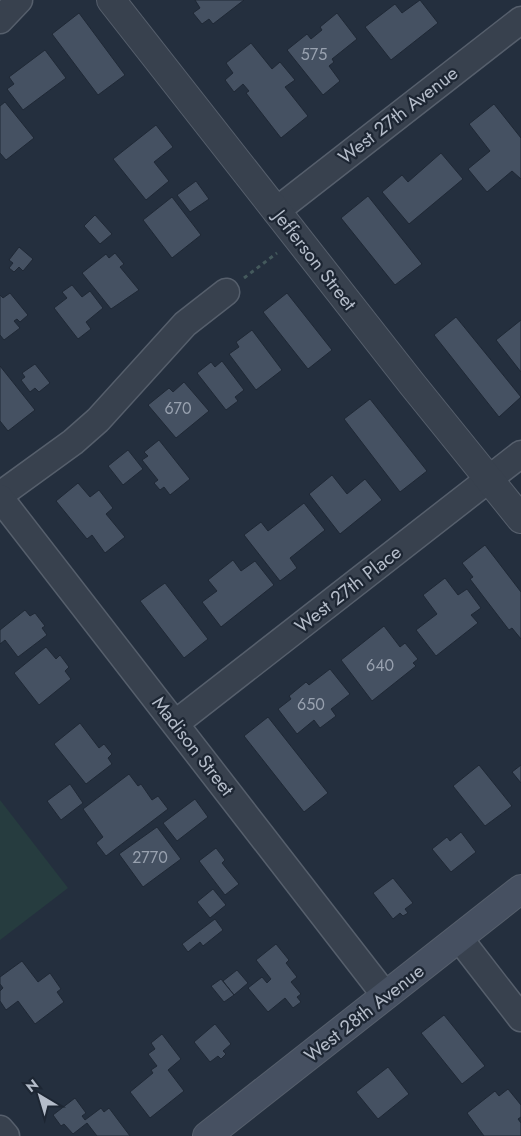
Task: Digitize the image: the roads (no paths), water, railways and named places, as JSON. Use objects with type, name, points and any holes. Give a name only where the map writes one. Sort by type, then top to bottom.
[{"type":"main road","name":"West 28th Avenue","points":[[207,1136],[521,889]]},
{"type":"street","points":[[0,20],[19,0]]},
{"type":"street","name":"Jefferson Street","points":[[111,0],[297,238],[521,519]]},
{"type":"street","name":"West 27th Avenue","points":[[276,211],[521,20]]},
{"type":"street","points":[[0,497],[73,442],[98,420],[180,329],[226,292]]},
{"type":"street","name":"West 27th Place","points":[[176,724],[521,454]]},
{"type":"street","name":"Madison Street","points":[[0,497],[386,995]]},
{"type":"street","points":[[459,938],[521,1018]]},
{"type":"street","points":[[0,1129],[6,1136]]}]
